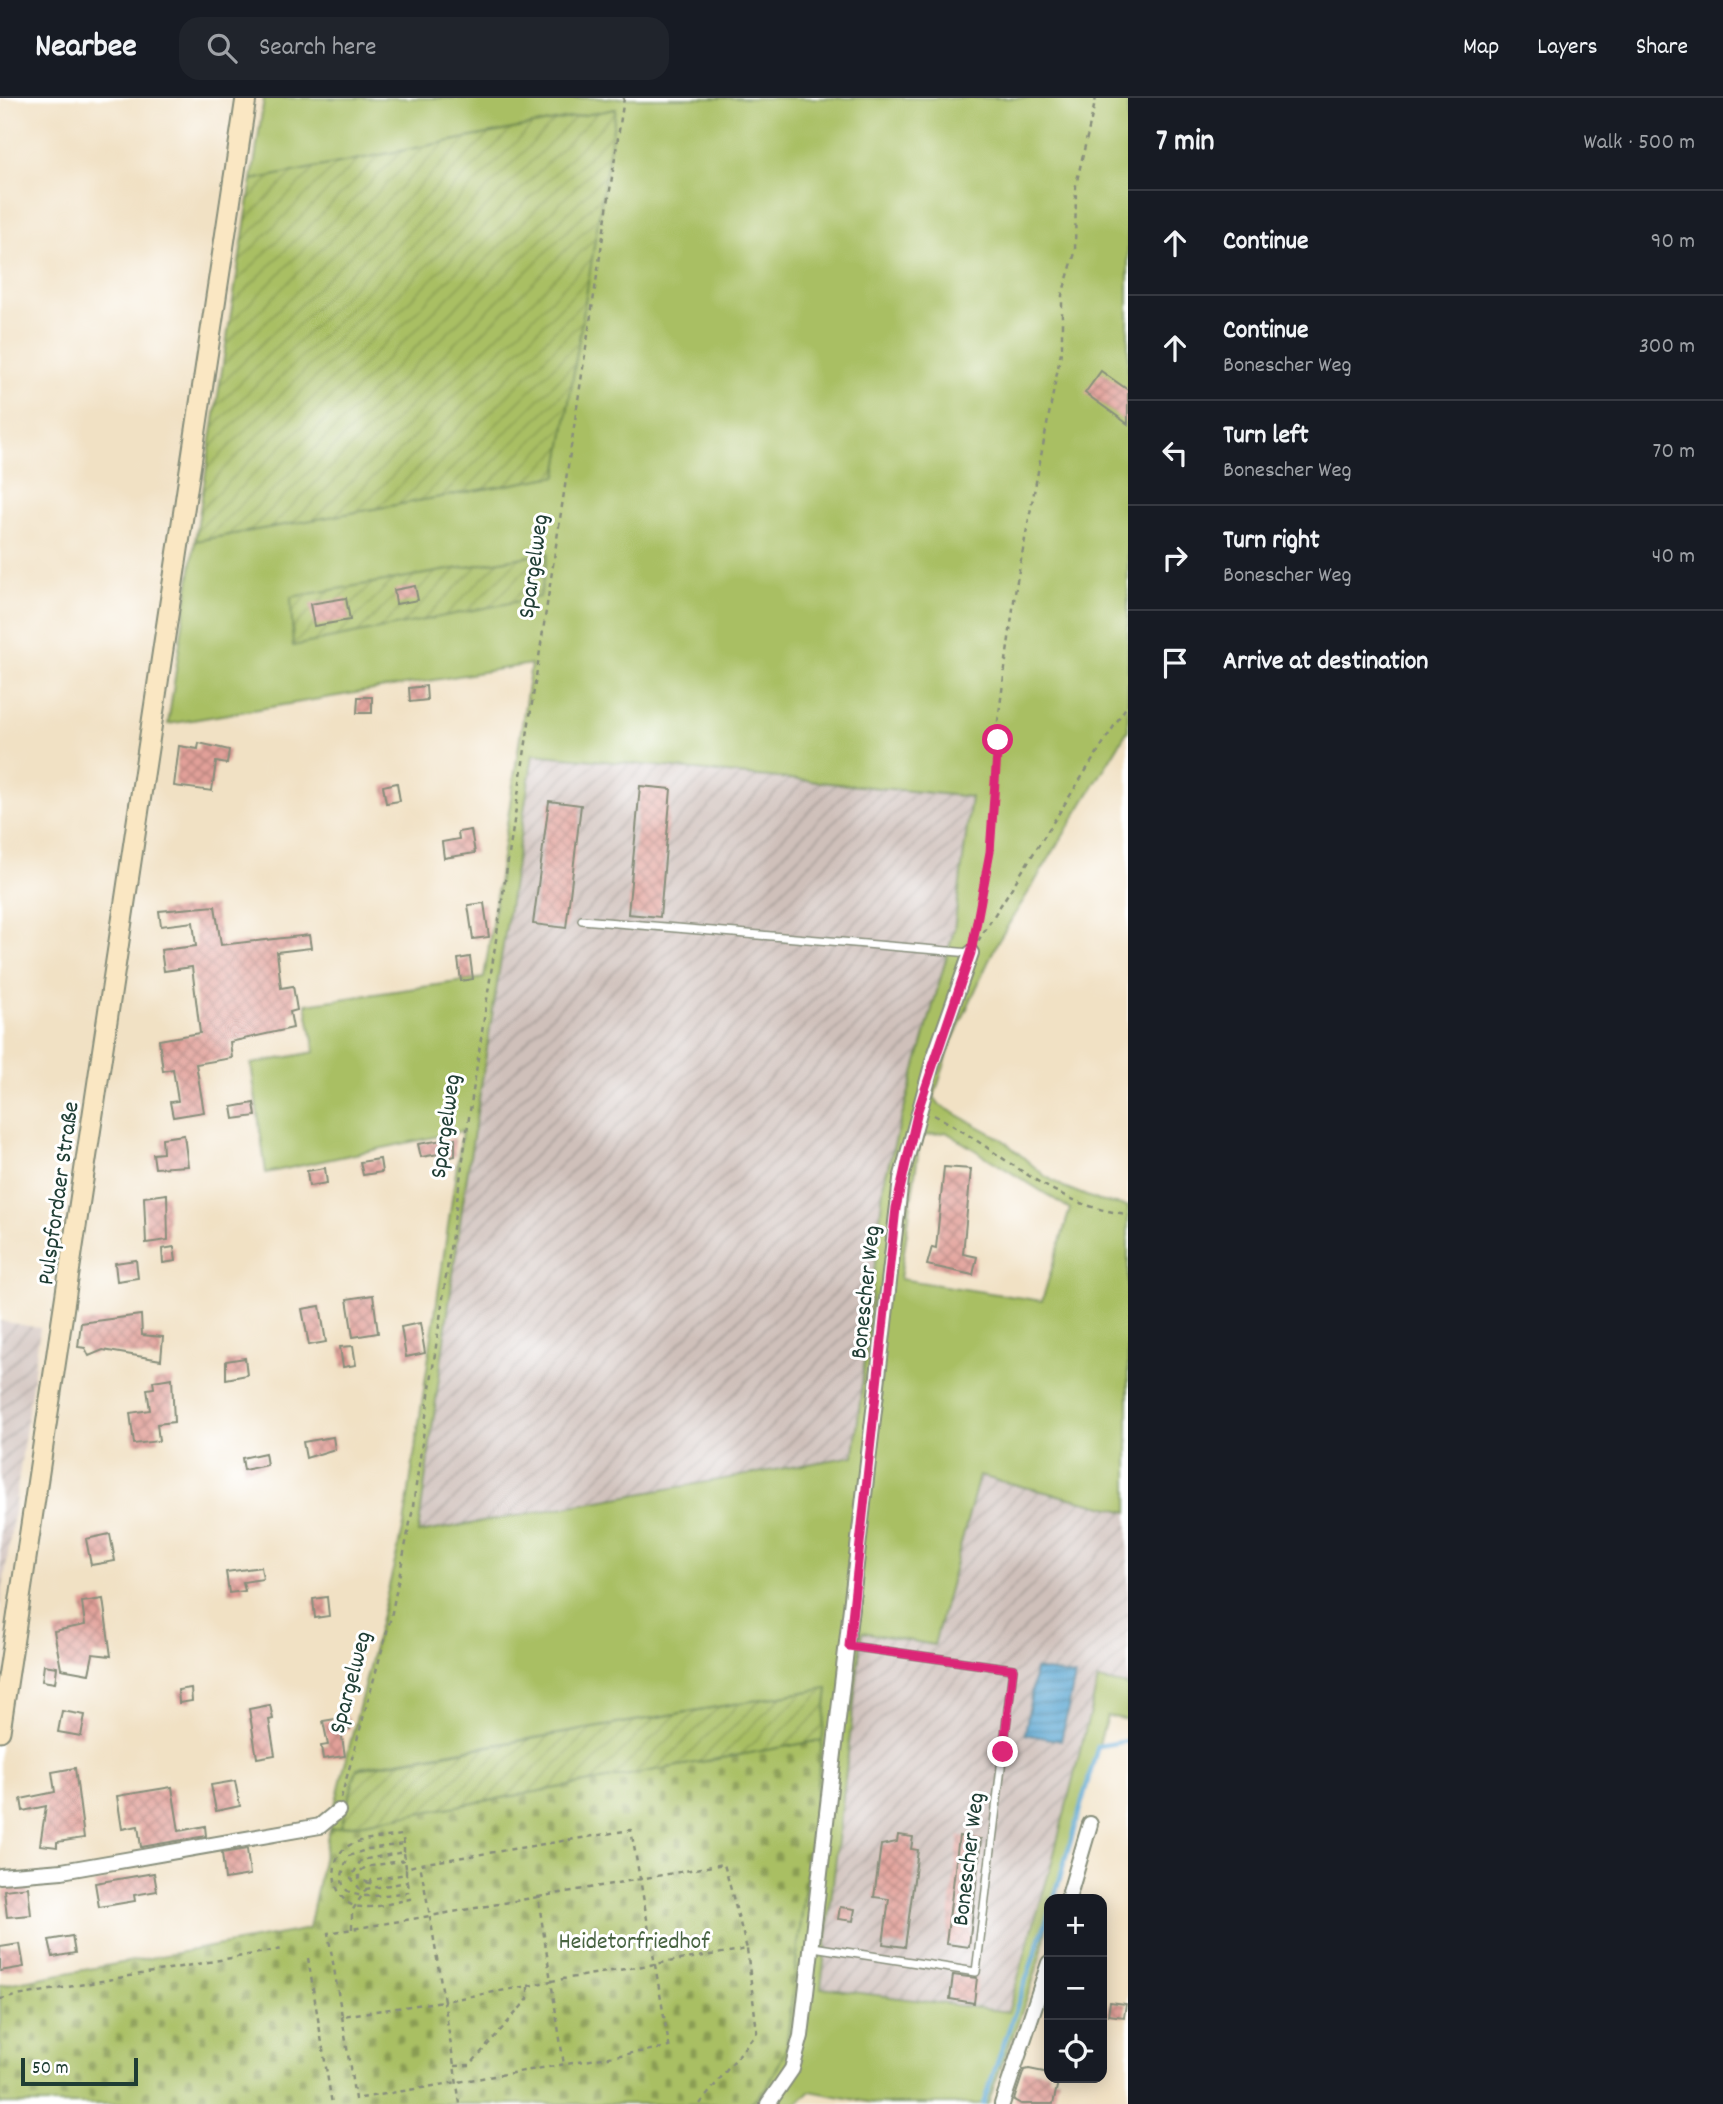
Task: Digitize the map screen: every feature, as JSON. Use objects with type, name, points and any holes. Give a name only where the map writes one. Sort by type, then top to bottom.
[{"type":"main road","name":"Pulspfordaer Straße","points":[[0,1731],[246,98]]},
{"type":"street","name":"Bonescher Weg","points":[[768,2104],[785,2084],[798,2051],[813,1947],[849,1646],[896,1208],[918,1110],[971,953]]},
{"type":"street","points":[[0,1876],[62,1871],[320,1826],[338,1811]]},
{"type":"street","points":[[1069,1894],[1090,1824]]},
{"type":"street","points":[[1002,2104],[1044,1978]]},
{"type":"lane","points":[[582,920],[971,953]]},
{"type":"lane","name":"Bonescher Weg","points":[[813,1947],[876,1959],[976,1972],[1013,1669],[849,1646]]},
{"type":"path","name":"Spargelweg","points":[[338,1811],[391,1617],[412,1513],[468,1124],[624,98]]},
{"type":"path","points":[[971,953],[990,852],[998,721],[1016,586],[1062,347],[1062,295],[1075,253],[1076,185],[1096,98]]},
{"type":"path","points":[[971,953],[1128,704]]},
{"type":"path","points":[[918,1110],[951,1124],[1060,1195],[1097,1209],[1128,1214]]},
{"type":"path","points":[[406,1868],[631,1830],[640,1879],[655,1963],[670,2049],[355,2099],[328,1933],[430,1916],[640,1879],[724,1864],[747,1949],[757,2032],[700,2104]]},
{"type":"path","points":[[402,1835],[404,1844],[411,1899],[355,1906],[347,1901],[336,1886],[334,1866],[338,1856],[353,1844],[366,1841],[402,1835]]},
{"type":"path","points":[[404,1844],[368,1849],[349,1856],[342,1875],[351,1895],[360,1898],[409,1892]]},
{"type":"path","points":[[404,1852],[361,1860],[351,1878],[360,1889],[408,1882]]},
{"type":"path","points":[[369,1883],[359,1879],[359,1872],[366,1867],[405,1860]]},
{"type":"path","points":[[420,1864],[460,2104]]},
{"type":"path","points":[[352,1929],[352,1912],[369,1883],[372,1880],[407,1874]]},
{"type":"path","points":[[538,1897],[564,2065]]},
{"type":"path","points":[[0,1999],[282,1949]]},
{"type":"path","points":[[342,2016],[747,1949]]},
{"type":"path","points":[[308,1958],[332,2104]]},
{"type":"path","points":[[455,2066],[470,2065],[528,1999],[528,1986]]},
{"type":"shaded area","points":[[533,753],[971,797],[954,930],[884,1181],[854,1456],[417,1533],[462,1208]]},
{"type":"shaded area","points":[[0,1321],[40,1328],[0,1610]]},
{"type":"shaded area","points":[[979,1476],[1128,1512],[1128,1686],[1099,1680],[1051,1866],[1008,2012],[821,1988],[862,1632],[934,1645]]},
{"type":"green space","points":[[264,98],[1128,98],[1128,730],[996,945],[952,1041],[934,1097],[940,1105],[1003,1140],[1045,1176],[1064,1187],[1099,1201],[1128,1206],[1128,1512],[979,1476],[934,1645],[862,1632],[821,1988],[1008,2012],[1051,1866],[1098,1680],[1128,1686],[1128,1720],[1107,1716],[1056,1894],[1044,1894],[1042,1949],[1026,2002],[988,2104],[878,2104],[810,2091],[797,2104],[750,2104],[768,2086],[786,2049],[828,1688],[357,1768],[341,1827],[329,1829],[404,1525],[462,1131],[266,1173],[251,1064],[315,1052],[306,1004],[484,978],[531,664],[168,724],[195,541],[557,476],[615,109],[252,180]],"holes":[[[548,553],[294,646],[292,597]],[[533,754],[971,797],[954,930],[884,1181],[854,1456],[418,1533],[462,1208]],[[946,1132],[1070,1209],[1042,1301],[900,1279],[919,1147],[923,1136]]]},
{"type":"green space","points":[[616,109],[557,476],[195,541],[252,180]]},
{"type":"green space","points":[[548,553],[540,597],[293,646],[291,597]]},
{"type":"green space","points":[[828,1688],[822,1740],[341,1827],[357,1769]]},
{"type":"green space","name":"Heidetorfriedhof","points":[[822,1740],[786,2049],[768,2086],[750,2104],[0,2104],[0,1985],[309,1929],[329,1829]]},
{"type":"water","points":[[1035,1669],[1075,1676],[1061,1741],[1025,1734]]},
{"type":"building","points":[[1101,371],[1128,390],[1128,424],[1085,393]]},
{"type":"building","points":[[415,586],[418,600],[396,604],[394,590]]},
{"type":"building","points":[[346,598],[350,620],[314,626],[310,604]]},
{"type":"building","points":[[426,686],[427,700],[410,702],[409,688]]},
{"type":"building","points":[[358,697],[372,697],[372,713],[357,713]]},
{"type":"building","points":[[199,743],[229,750],[227,764],[216,762],[212,791],[174,786],[179,746],[198,749]]},
{"type":"building","points":[[397,783],[400,801],[386,803],[383,786]]},
{"type":"building","points":[[640,786],[671,789],[660,917],[628,914]]},
{"type":"building","points":[[549,801],[581,805],[566,928],[533,924]]},
{"type":"building","points":[[471,830],[475,853],[444,858],[442,842],[459,839],[458,832]]},
{"type":"building","points":[[484,903],[489,937],[473,939],[468,905]]},
{"type":"building","points":[[215,906],[221,945],[309,935],[311,948],[277,952],[281,988],[293,986],[297,1010],[290,1012],[293,1028],[230,1042],[232,1058],[196,1064],[204,1112],[173,1117],[170,1102],[178,1101],[173,1069],[163,1071],[159,1040],[200,1033],[192,967],[164,971],[161,950],[196,946],[193,922],[161,926],[159,911]]},
{"type":"building","points":[[470,957],[473,979],[461,981],[458,959]]},
{"type":"building","points":[[254,1103],[256,1116],[234,1119],[232,1107]]},
{"type":"building","points":[[184,1135],[188,1166],[155,1168],[153,1154],[163,1153],[162,1138]]},
{"type":"building","points":[[455,1138],[455,1156],[440,1160],[439,1154],[421,1157],[418,1144]]},
{"type":"building","points":[[380,1159],[382,1172],[363,1175],[360,1162]]},
{"type":"building","points":[[944,1167],[971,1169],[963,1254],[977,1257],[973,1275],[927,1265],[932,1247],[936,1248]]},
{"type":"building","points":[[325,1168],[327,1183],[309,1186],[307,1171]]},
{"type":"building","points":[[167,1194],[168,1240],[146,1243],[144,1197]]},
{"type":"building","points":[[174,1247],[176,1261],[163,1263],[162,1249]]},
{"type":"building","points":[[136,1260],[138,1278],[117,1281],[115,1263]]},
{"type":"building","points":[[373,1295],[378,1333],[353,1337],[347,1299]]},
{"type":"building","points":[[320,1306],[326,1342],[309,1345],[302,1309]]},
{"type":"building","points":[[141,1315],[142,1335],[163,1337],[161,1360],[103,1350],[89,1356],[85,1348],[78,1347],[81,1323]]},
{"type":"building","points":[[420,1323],[425,1353],[406,1357],[401,1327]]},
{"type":"building","points":[[353,1346],[356,1365],[343,1367],[340,1347]]},
{"type":"building","points":[[245,1358],[247,1375],[226,1379],[226,1361]]},
{"type":"building","points":[[172,1378],[174,1422],[157,1424],[159,1441],[134,1444],[130,1413],[150,1410],[147,1389],[154,1388],[153,1381]]},
{"type":"building","points":[[333,1437],[335,1449],[306,1458],[303,1442]]},
{"type":"building","points":[[265,1453],[267,1465],[244,1470],[242,1458]]},
{"type":"building","points":[[110,1534],[115,1561],[91,1565],[86,1539]]},
{"type":"building","points":[[261,1567],[263,1579],[243,1582],[245,1591],[229,1593],[226,1572]]},
{"type":"building","points":[[327,1597],[329,1616],[315,1618],[313,1599]]},
{"type":"building","points":[[103,1599],[111,1656],[93,1654],[89,1674],[61,1669],[54,1631],[85,1625],[82,1602]]},
{"type":"building","points":[[44,1665],[57,1667],[55,1683],[42,1681]]},
{"type":"building","points":[[191,1688],[192,1701],[179,1703],[178,1690]]},
{"type":"building","points":[[270,1705],[273,1719],[269,1720],[275,1755],[257,1758],[249,1709]]},
{"type":"building","points":[[62,1711],[85,1715],[81,1736],[58,1732]]},
{"type":"building","points":[[348,1717],[350,1729],[341,1731],[345,1756],[323,1759],[321,1746],[328,1745],[323,1721]]},
{"type":"building","points":[[75,1768],[84,1838],[57,1842],[57,1847],[40,1845],[46,1806],[23,1811],[21,1799],[55,1792],[52,1772]]},
{"type":"building","points":[[235,1781],[240,1806],[216,1811],[211,1785]]},
{"type":"building","points":[[172,1787],[179,1831],[205,1826],[206,1836],[141,1847],[138,1826],[122,1829],[117,1796]]},
{"type":"building","points":[[898,1835],[913,1837],[911,1849],[918,1850],[905,1947],[883,1944],[889,1899],[874,1897],[881,1845],[897,1842]]},
{"type":"building","points":[[959,1836],[981,1839],[969,1947],[946,1944]]},
{"type":"building","points":[[247,1849],[250,1875],[225,1879],[222,1853]]},
{"type":"building","points":[[154,1873],[157,1891],[134,1895],[135,1901],[99,1907],[95,1883]]},
{"type":"building","points":[[28,1887],[31,1915],[7,1917],[4,1890]]},
{"type":"building","points":[[840,1907],[855,1909],[853,1921],[838,1919]]},
{"type":"building","points":[[72,1936],[75,1953],[53,1957],[49,1940]]},
{"type":"building","points":[[20,1944],[24,1967],[0,1971],[0,1947]]},
{"type":"building","points":[[953,1975],[977,1978],[974,2003],[950,1999]]},
{"type":"building","points":[[1110,2002],[1126,2004],[1124,2017],[1108,2015]]},
{"type":"building","points":[[1024,2070],[1044,2072],[1044,2083],[1058,2083],[1053,2104],[1021,2104],[1014,2100]]},
{"type":"waterway","points":[[1055,1894],[1098,1746],[1128,1741]]},
{"type":"waterway","points":[[983,2104],[1044,1927]]},
{"type":"route","points":[[998,740],[993,824],[979,918],[971,953],[918,1110],[896,1208],[849,1646],[1013,1669],[1003,1752]]}]
